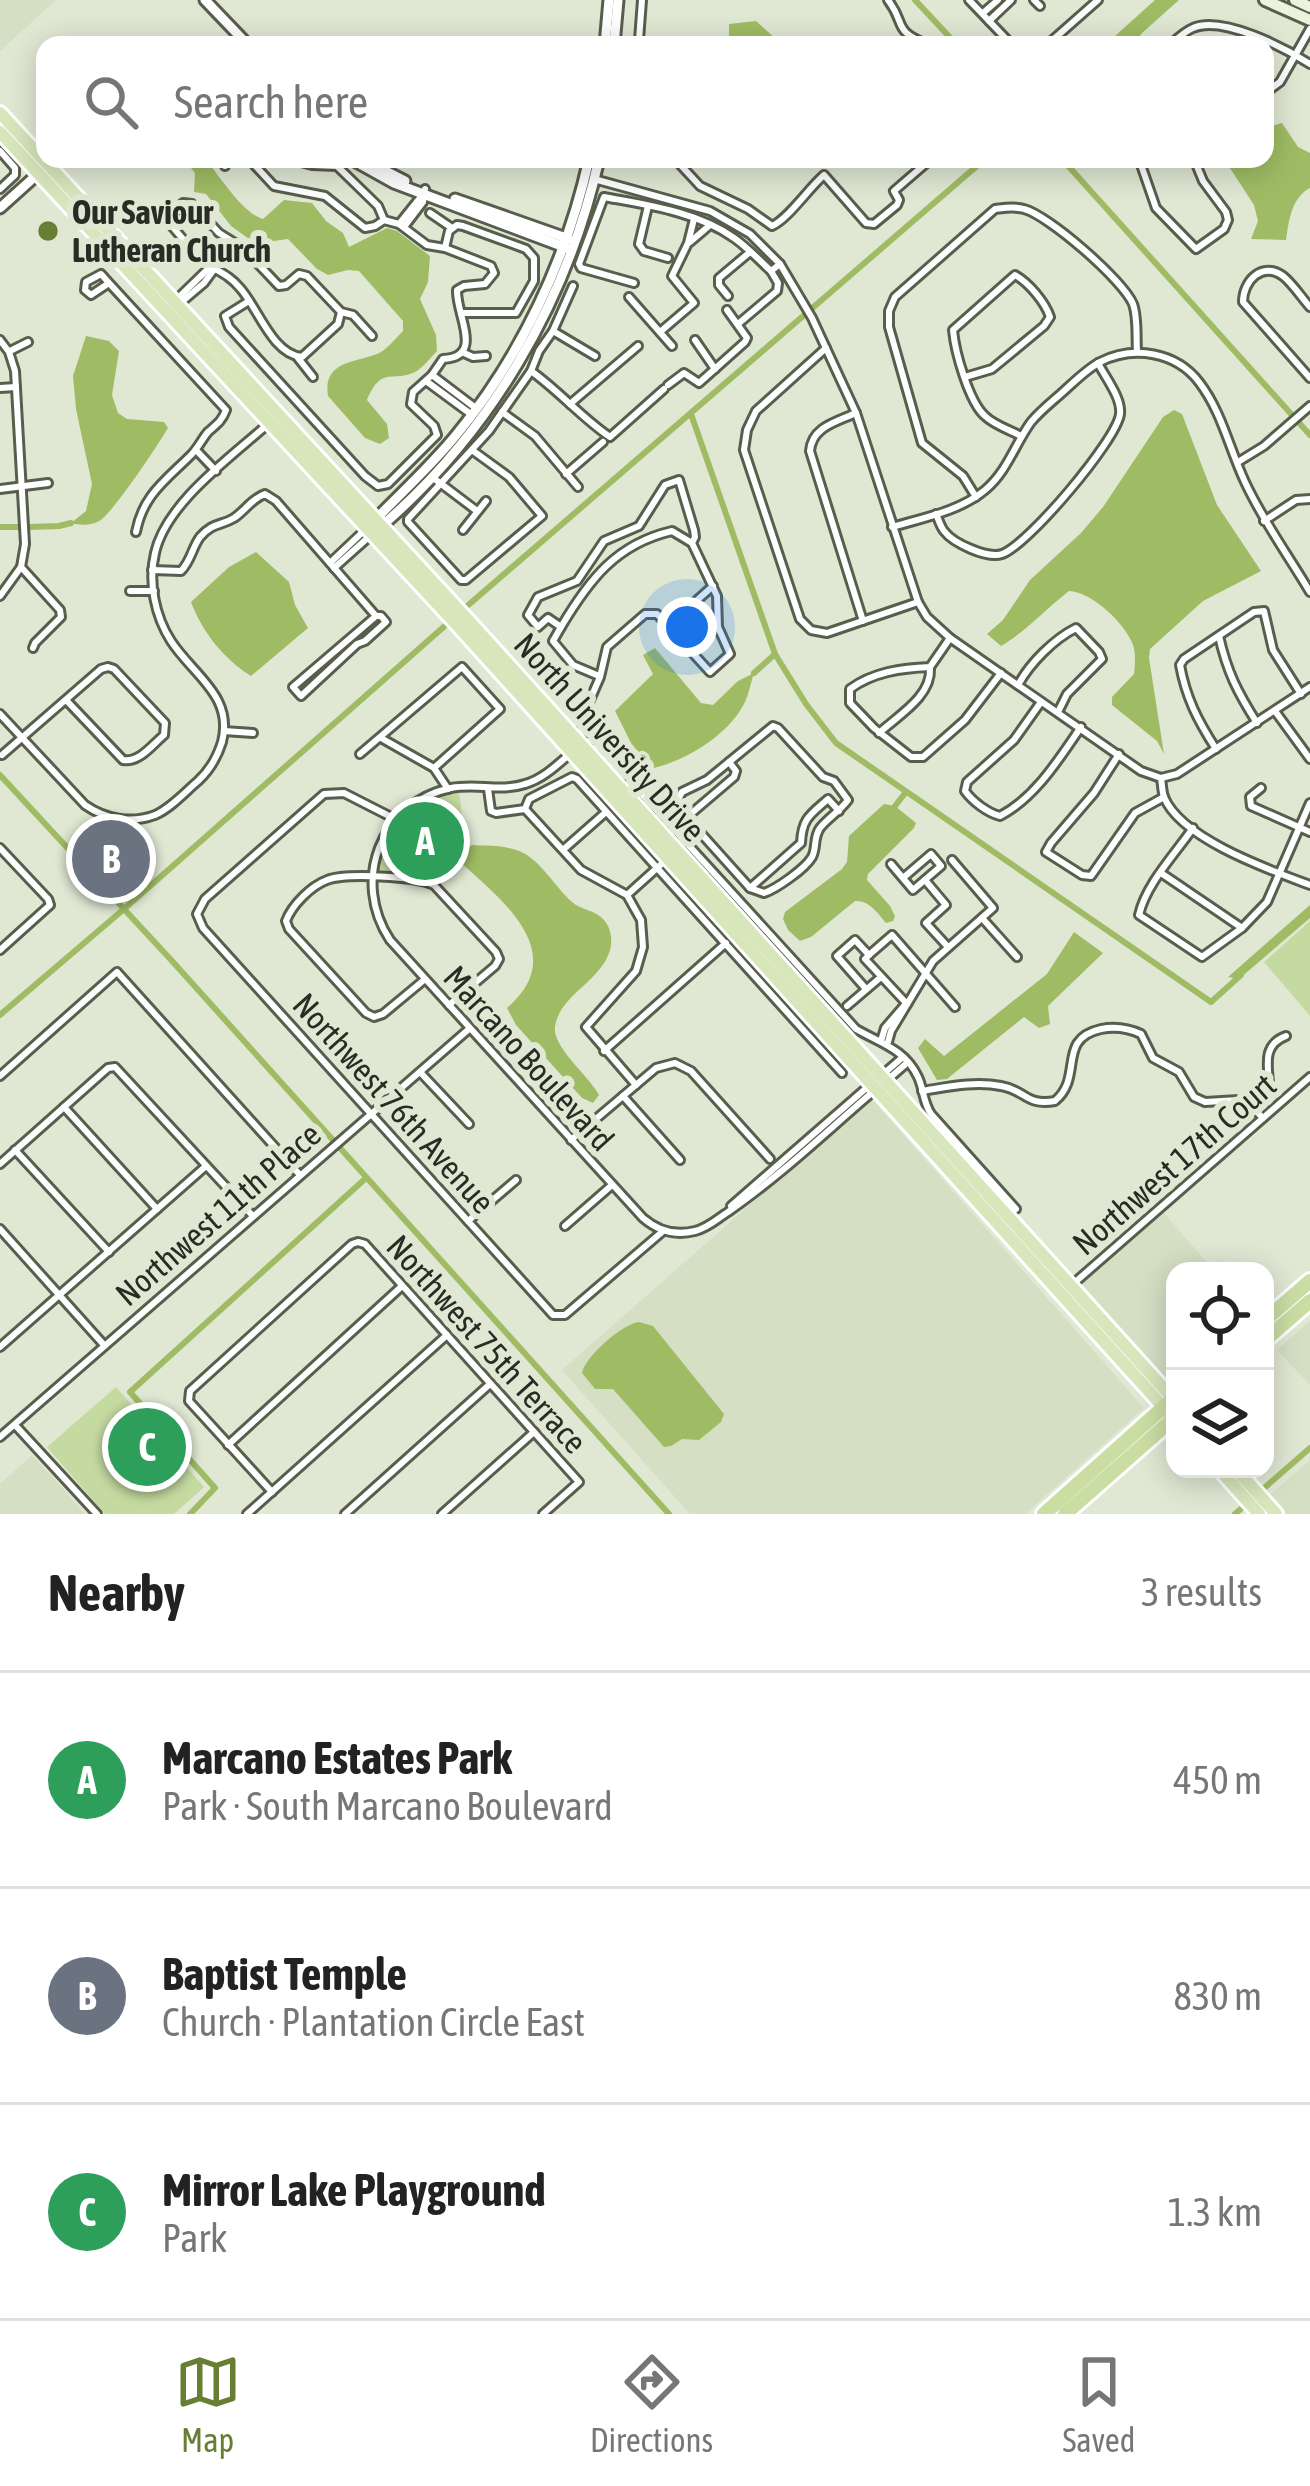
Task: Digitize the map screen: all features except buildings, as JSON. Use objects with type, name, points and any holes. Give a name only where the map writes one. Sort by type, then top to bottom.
[{"type":"highway","points":[[1274,1312],[1310,1281]]},
{"type":"highway","points":[[1274,1332],[1310,1301]]},
{"type":"highway","points":[[1043,1514],[1166,1415]]},
{"type":"highway","points":[[1065,1514],[1166,1416]]},
{"type":"main road","points":[[1265,0],[1310,25]]},
{"type":"main road","points":[[1295,0],[1310,7]]},
{"type":"main road","name":"North University Drive","points":[[0,113],[36,161]]},
{"type":"main road","name":"North University Drive","points":[[0,132],[36,164]]},
{"type":"main road","name":"North University Drive","points":[[41,168],[177,303],[289,425],[516,692],[624,791],[664,856]]},
{"type":"main road","name":"North University Drive","points":[[43,170],[268,423],[569,731],[577,750],[664,856],[981,1187],[1062,1289],[1083,1300],[1166,1401]]},
{"type":"main road","points":[[158,303],[177,303]]},
{"type":"main road","name":"North University Drive","points":[[878,1083],[953,1176],[1166,1401]]},
{"type":"main road","points":[[953,1176],[981,1187]]},
{"type":"main road","points":[[1227,1478],[1259,1514]]},
{"type":"main road","points":[[1244,1478],[1276,1514]]},
{"type":"street","points":[[201,0],[235,36]]},
{"type":"street","points":[[606,36],[608,0]]},
{"type":"street","points":[[615,36],[618,0]]},
{"type":"street","points":[[639,36],[642,0]]},
{"type":"street","points":[[888,0],[909,36]]},
{"type":"street","points":[[969,0],[1003,36]]},
{"type":"street","points":[[982,14],[998,0]]},
{"type":"street","points":[[989,21],[1011,0]]},
{"type":"street","points":[[1057,36],[1098,0]]},
{"type":"street","points":[[1181,36],[1190,28],[1213,24],[1252,36]]},
{"type":"street","points":[[1274,86],[1297,56],[1310,25]]},
{"type":"street","points":[[1274,46],[1310,64]]},
{"type":"street","points":[[0,151],[15,168],[15,175],[0,189]]},
{"type":"street","points":[[249,301],[225,316],[229,327],[378,487],[388,484],[437,436],[410,400],[412,392],[443,359],[464,353],[457,290],[485,284],[494,273],[487,264],[428,245],[402,225],[384,220],[369,228],[358,225],[325,196],[274,186],[257,168]]},
{"type":"street","points":[[339,168],[379,206],[384,220]]},
{"type":"street","points":[[367,168],[394,183],[424,191]]},
{"type":"street","points":[[378,168],[424,191],[569,244]]},
{"type":"street","points":[[590,168],[590,178]]},
{"type":"street","points":[[373,527],[472,450],[531,371],[533,348],[595,168]]},
{"type":"street","points":[[683,168],[700,186],[748,208],[772,226],[780,224],[824,175],[866,224],[874,224],[897,205],[894,191],[921,168]]},
{"type":"street","points":[[1142,168],[1156,208],[1196,249],[1224,229],[1228,220],[1198,168]]},
{"type":"street","points":[[0,208],[43,170]]},
{"type":"street","points":[[590,178],[710,211],[737,225],[780,263],[802,297],[856,412],[918,602],[950,638],[1141,771],[1161,778],[1178,774],[1310,687]]},
{"type":"street","points":[[402,225],[424,191]]},
{"type":"street","points":[[634,283],[579,264],[604,197],[710,225],[735,238],[771,271],[777,291],[738,324]]},
{"type":"street","points":[[671,212],[675,200]]},
{"type":"street","points":[[313,377],[277,340],[225,272],[213,267],[170,224],[169,217],[183,203],[192,204],[219,233],[243,248],[279,286],[305,274],[372,336]]},
{"type":"street","points":[[648,206],[639,244],[668,258]]},
{"type":"street","points":[[976,497],[963,476],[922,443],[889,327],[895,297],[995,209],[1025,209],[1108,271],[1132,301],[1137,352]]},
{"type":"street","points":[[430,213],[452,228],[463,226],[526,249],[535,263],[534,281],[516,313],[460,314]]},
{"type":"street","points":[[660,332],[694,303],[672,276],[694,218]]},
{"type":"street","points":[[688,243],[710,225]]},
{"type":"street","points":[[445,248],[452,228]]},
{"type":"street","points":[[472,450],[509,476],[541,512],[541,519],[461,580],[408,519],[477,416],[569,244]]},
{"type":"street","points":[[728,296],[719,278],[750,252]]},
{"type":"street","points":[[771,271],[780,263]]},
{"type":"street","points":[[177,303],[213,267]]},
{"type":"street","points":[[1310,307],[1280,273],[1251,276],[1243,290],[1243,302],[1310,378]]},
{"type":"street","points":[[965,377],[992,369],[1050,317],[1023,279],[1015,275],[953,330],[965,377],[974,402],[985,417],[1022,436]]},
{"type":"street","points":[[109,283],[226,413],[196,450],[154,489],[137,519],[136,532]]},
{"type":"street","points":[[332,565],[373,527],[553,331],[573,286]]},
{"type":"street","points":[[629,297],[672,346]]},
{"type":"street","points":[[531,371],[610,436],[684,373],[699,383],[746,342],[727,310]]},
{"type":"street","points":[[298,358],[338,324],[341,312]]},
{"type":"street","points":[[553,331],[595,356]]},
{"type":"street","points":[[0,340],[9,352],[16,387],[25,544],[21,567],[0,596]]},
{"type":"street","points":[[695,340],[715,369]]},
{"type":"street","points":[[9,352],[28,342]]},
{"type":"street","points":[[570,404],[638,346]]},
{"type":"street","points":[[826,348],[756,411],[744,450],[800,619],[811,630],[827,633],[918,602]]},
{"type":"street","points":[[892,527],[976,497],[997,478],[1037,415],[1098,363],[1137,352],[1174,359],[1195,376],[1264,521],[1310,592]]},
{"type":"street","points":[[464,353],[486,356]]},
{"type":"street","points":[[937,514],[950,537],[987,555],[997,556],[1017,544],[1060,503],[1116,424],[1118,401],[1098,363]]},
{"type":"street","points":[[429,378],[489,431]]},
{"type":"street","points":[[0,388],[16,387]]},
{"type":"street","points":[[1238,463],[1310,406]]},
{"type":"street","points":[[502,412],[535,436],[578,488]]},
{"type":"street","points":[[856,412],[821,429],[811,439],[810,451],[863,621]]},
{"type":"street","points":[[19,417],[35,416]]},
{"type":"street","points":[[0,714],[86,805],[112,818],[155,814],[204,775],[220,749],[224,716],[219,700],[171,640],[158,612],[152,570],[159,538],[182,504],[268,423],[289,425]]},
{"type":"street","points":[[566,474],[602,442]]},
{"type":"street","points":[[196,450],[216,471]]},
{"type":"street","points":[[561,627],[548,618],[538,627],[528,615],[538,597],[577,581],[604,542],[638,527],[665,485],[679,480],[694,530],[692,543]]},
{"type":"street","points":[[437,481],[477,511]]},
{"type":"street","points":[[0,489],[48,484]]},
{"type":"street","points":[[152,570],[181,571],[198,539],[266,494],[386,622],[301,696],[293,687],[376,616]]},
{"type":"street","points":[[1264,521],[1296,500],[1309,498]]},
{"type":"street","points":[[463,530],[486,501]]},
{"type":"street","points":[[600,677],[573,665],[553,641],[585,588],[616,556],[641,540],[672,531],[692,543],[713,586],[718,627],[730,654],[710,672],[657,614],[646,614],[607,647],[600,677],[586,709],[616,742],[631,782],[856,1029],[885,1042],[905,1060],[919,1078],[923,1100],[932,1114],[1016,1209]]},
{"type":"street","points":[[21,567],[61,617],[32,648]]},
{"type":"street","points":[[668,626],[713,586]]},
{"type":"street","points":[[130,591],[154,591]]},
{"type":"street","points":[[1216,749],[1193,714],[1180,665],[1254,612],[1264,611],[1273,650],[1301,694]]},
{"type":"street","points":[[1018,685],[1029,667],[1076,628],[1102,659],[1067,694],[1058,712]]},
{"type":"street","points":[[1219,636],[1235,688],[1257,723]]},
{"type":"street","points":[[879,733],[924,693],[931,680],[930,667],[950,638]]},
{"type":"street","points":[[2,755],[101,669],[108,667],[165,723],[164,735],[130,761],[123,760],[66,700]]},
{"type":"street","points":[[360,754],[462,667],[500,709],[434,769]]},
{"type":"street","points":[[930,667],[869,678],[848,694],[850,703],[879,733],[911,758],[923,757],[965,720],[1001,673]]},
{"type":"street","points":[[1041,701],[1014,740],[967,782],[965,791],[970,797],[1000,816],[1009,812],[1039,783],[1081,728]]},
{"type":"street","points":[[1276,711],[1310,759]]},
{"type":"street","points":[[569,731],[583,733],[593,724],[602,724]]},
{"type":"street","points":[[373,878],[383,836],[418,802],[448,789],[530,783],[602,731],[602,724]]},
{"type":"street","points":[[769,727],[778,728],[848,800],[820,827],[812,858],[770,892],[750,889],[677,805],[682,792],[707,780],[729,761],[769,727]]},
{"type":"street","points":[[224,731],[253,733]]},
{"type":"street","points":[[380,737],[434,769],[448,789]]},
{"type":"street","points":[[1119,754],[1094,794],[1046,852],[1090,876],[1135,813],[1164,797]]},
{"type":"street","points":[[687,818],[734,778],[736,771],[729,761]]},
{"type":"street","points":[[525,809],[529,799],[575,777],[607,812],[664,856],[726,943],[842,1073]]},
{"type":"street","points":[[1161,778],[1164,797],[1193,828],[1227,851],[1310,885]]},
{"type":"street","points":[[1261,788],[1250,796],[1251,806],[1310,832]]},
{"type":"street","points":[[488,789],[490,811],[525,809]]},
{"type":"street","name":"Northwest 76th Avenue","points":[[397,820],[344,793],[324,794],[205,899],[197,914],[203,928],[553,1315],[560,1317],[663,1231]]},
{"type":"street","points":[[750,889],[801,843],[802,826],[828,799],[839,811]]},
{"type":"street","points":[[1193,828],[1139,915],[1202,958],[1267,902],[1310,803]]},
{"type":"street","points":[[525,809],[581,870],[627,896],[639,914],[644,947],[639,966],[586,1027],[636,1085]]},
{"type":"street","points":[[564,849],[607,812]]},
{"type":"street","points":[[129,820],[130,841]]},
{"type":"street","points":[[0,950],[50,905],[1,852]]},
{"type":"street","points":[[891,864],[902,878],[914,890],[941,866],[931,854],[902,878]]},
{"type":"street","points":[[627,896],[664,856]]},
{"type":"street","points":[[885,1042],[932,961],[993,908],[952,860]]},
{"type":"street","points":[[1161,873],[1242,928]]},
{"type":"street","name":"Marcano Boulevard","points":[[373,878],[380,924],[424,979],[643,1218],[663,1231]]},
{"type":"street","points":[[424,979],[383,1014],[366,1013],[289,929],[290,909],[328,879],[422,879],[434,884],[499,959],[449,1005]]},
{"type":"street","points":[[926,880],[946,905],[926,922],[948,947]]},
{"type":"street","points":[[982,918],[1017,957]]},
{"type":"street","points":[[907,1004],[865,958],[892,935],[955,1007]]},
{"type":"street","points":[[866,989],[837,956],[855,940],[869,955]]},
{"type":"street","points":[[604,1051],[726,943]]},
{"type":"street","points":[[0,1076],[117,972],[300,1175]]},
{"type":"street","points":[[847,1006],[881,976]]},
{"type":"street","points":[[922,1091],[985,1083],[1013,1088],[1033,1102],[1055,1101],[1070,1083],[1074,1047],[1086,1035],[1123,1028],[1141,1034],[1154,1058],[1179,1072],[1199,1100],[1239,1100],[1263,1118]]},
{"type":"street","name":"Northwest 11th Place","points":[[0,1437],[469,1029]]},
{"type":"street","points":[[1252,1107],[1268,1087],[1268,1053],[1286,1036]]},
{"type":"street","points":[[663,1231],[706,1227],[750,1196],[905,1060]]},
{"type":"street","points":[[572,1140],[656,1068],[675,1064],[692,1072],[770,1160]]},
{"type":"street","points":[[0,1164],[108,1068],[115,1067],[252,1215]]},
{"type":"street","points":[[420,1072],[469,1124]]},
{"type":"street","name":"Northwest 17th Court","points":[[1062,1289],[1310,1077]]},
{"type":"street","points":[[623,1096],[680,1160]]},
{"type":"street","points":[[64,1107],[157,1209]]},
{"type":"street","points":[[15,1150],[109,1252]]},
{"type":"street","points":[[0,1347],[206,1166]]},
{"type":"street","points":[[468,1222],[516,1180]]},
{"type":"street","points":[[565,1226],[613,1185]]},
{"type":"street","points":[[0,1229],[104,1345]]},
{"type":"street","name":"Northwest 75th Terrace","points":[[228,1444],[189,1401],[190,1391],[358,1241],[578,1482],[543,1514]]},
{"type":"street","points":[[0,1253],[12,1242]]},
{"type":"street","points":[[272,1492],[228,1444],[402,1286]]},
{"type":"street","points":[[247,1514],[447,1335]]},
{"type":"street","points":[[345,1514],[491,1384]]},
{"type":"street","points":[[15,1424],[97,1514]]},
{"type":"street","points":[[442,1514],[534,1432]]},
{"type":"shaded area","points":[[0,0],[56,0],[0,51]]},
{"type":"shaded area","points":[[1155,0],[1179,0],[1140,36],[1115,36]]},
{"type":"shaded area","points":[[756,21],[773,36],[729,36],[729,24]]},
{"type":"shaded area","points":[[1282,123],[1298,147],[1310,153],[1310,188],[1295,204],[1286,240],[1251,239],[1258,221],[1254,205],[1230,168],[1274,168],[1274,125]]},
{"type":"shaded area","points":[[191,168],[212,168],[240,202],[263,219],[284,200],[312,203],[343,233],[349,247],[387,228],[430,256],[428,282],[420,299],[436,335],[437,351],[415,372],[377,382],[367,400],[387,424],[389,438],[380,444],[365,438],[328,396],[328,384],[337,368],[387,348],[403,331],[403,321],[359,271],[328,275],[288,239],[264,247],[256,244],[231,226],[206,194],[194,192]]},
{"type":"shaded area","points":[[86,336],[109,341],[119,351],[112,395],[118,413],[127,419],[164,422],[168,428],[114,506],[99,521],[85,525],[71,523],[86,511],[92,484],[73,376]]},
{"type":"shaded area","points":[[1174,410],[1182,414],[1217,505],[1261,571],[1203,601],[1150,649],[1164,754],[1157,741],[1112,705],[1112,697],[1134,674],[1135,652],[1123,627],[1097,603],[1069,591],[1001,646],[987,634],[1003,620],[1030,580],[1103,507],[1163,417]]},
{"type":"shaded area","points":[[256,552],[289,582],[308,628],[251,676],[215,644],[191,602],[229,567]]},
{"type":"shaded area","points":[[655,648],[701,703],[713,705],[754,673],[738,714],[717,736],[691,753],[649,769],[615,711],[653,674],[643,655]]},
{"type":"shaded area","points":[[459,792],[466,847],[459,850],[459,861],[434,882],[422,875],[380,872],[382,852],[395,825],[416,807]]},
{"type":"shaded area","points":[[884,804],[895,806],[916,823],[868,874],[867,880],[890,906],[893,921],[886,923],[869,905],[855,901],[800,941],[788,930],[785,912],[842,869],[849,836]]},
{"type":"shaded area","points":[[473,845],[527,855],[572,902],[600,916],[608,927],[611,945],[604,963],[564,1006],[555,1027],[559,1043],[599,1095],[593,1103],[582,1098],[516,1025],[507,1008],[525,988],[533,967],[532,948],[510,911],[459,861],[459,850]]},
{"type":"shaded area","points":[[1310,905],[1310,918],[1239,979],[1228,977]]},
{"type":"shaded area","points":[[1310,921],[1310,1016],[1264,962]]},
{"type":"shaded area","points":[[1074,932],[1103,953],[1048,1006],[1050,1024],[1039,1028],[1024,1017],[947,1079],[937,1080],[918,1048],[925,1039],[944,1056],[1047,974]]},
{"type":"shaded area","points":[[871,1098],[1144,1408],[1025,1514],[690,1514],[562,1370]]},
{"type":"shaded area","points":[[1163,1212],[1206,1262],[1166,1262],[1166,1380],[1082,1284]]},
{"type":"shaded area","points":[[1310,1321],[1310,1385],[1277,1350]]},
{"type":"shaded area","points":[[639,1322],[653,1326],[724,1414],[699,1440],[682,1439],[664,1447],[613,1389],[595,1389],[582,1373],[605,1342]]},
{"type":"shaded area","points":[[116,1387],[204,1487],[174,1514],[105,1514],[47,1447]]},
{"type":"shaded area","points":[[32,1455],[85,1514],[0,1514],[0,1484]]},
{"type":"shaded area","points":[[1310,1460],[1310,1514],[1248,1514]]},
{"type":"waterway","points":[[915,0],[949,36]]},
{"type":"waterway","points":[[466,607],[975,168]]},
{"type":"waterway","points":[[1070,168],[1310,435]]},
{"type":"waterway","points":[[691,414],[775,654],[836,743],[1211,1002],[1241,975]]},
{"type":"waterway","points":[[28,527],[71,523]]},
{"type":"waterway","points":[[0,527],[20,527]]},
{"type":"waterway","points":[[0,1015],[447,624]]},
{"type":"waterway","points":[[754,673],[775,654]]},
{"type":"waterway","points":[[0,775],[669,1514]]},
{"type":"waterway","points":[[895,806],[906,792]]},
{"type":"waterway","points":[[190,1514],[215,1488],[130,1392],[366,1178]]},
{"type":"waterway","points":[[1263,1489],[1310,1448]]},
{"type":"waterway","points":[[1235,1514],[1243,1507]]},
{"type":"place","name":"Our Saviour Lutheran Church","points":[[48,231]]},
{"type":"place","name":"Marcano Estates Park","points":[[425,841]]},
{"type":"place","name":"Baptist Temple","points":[[111,859]]},
{"type":"place","name":"Mirror Lake Playground","points":[[147,1447]]}]
